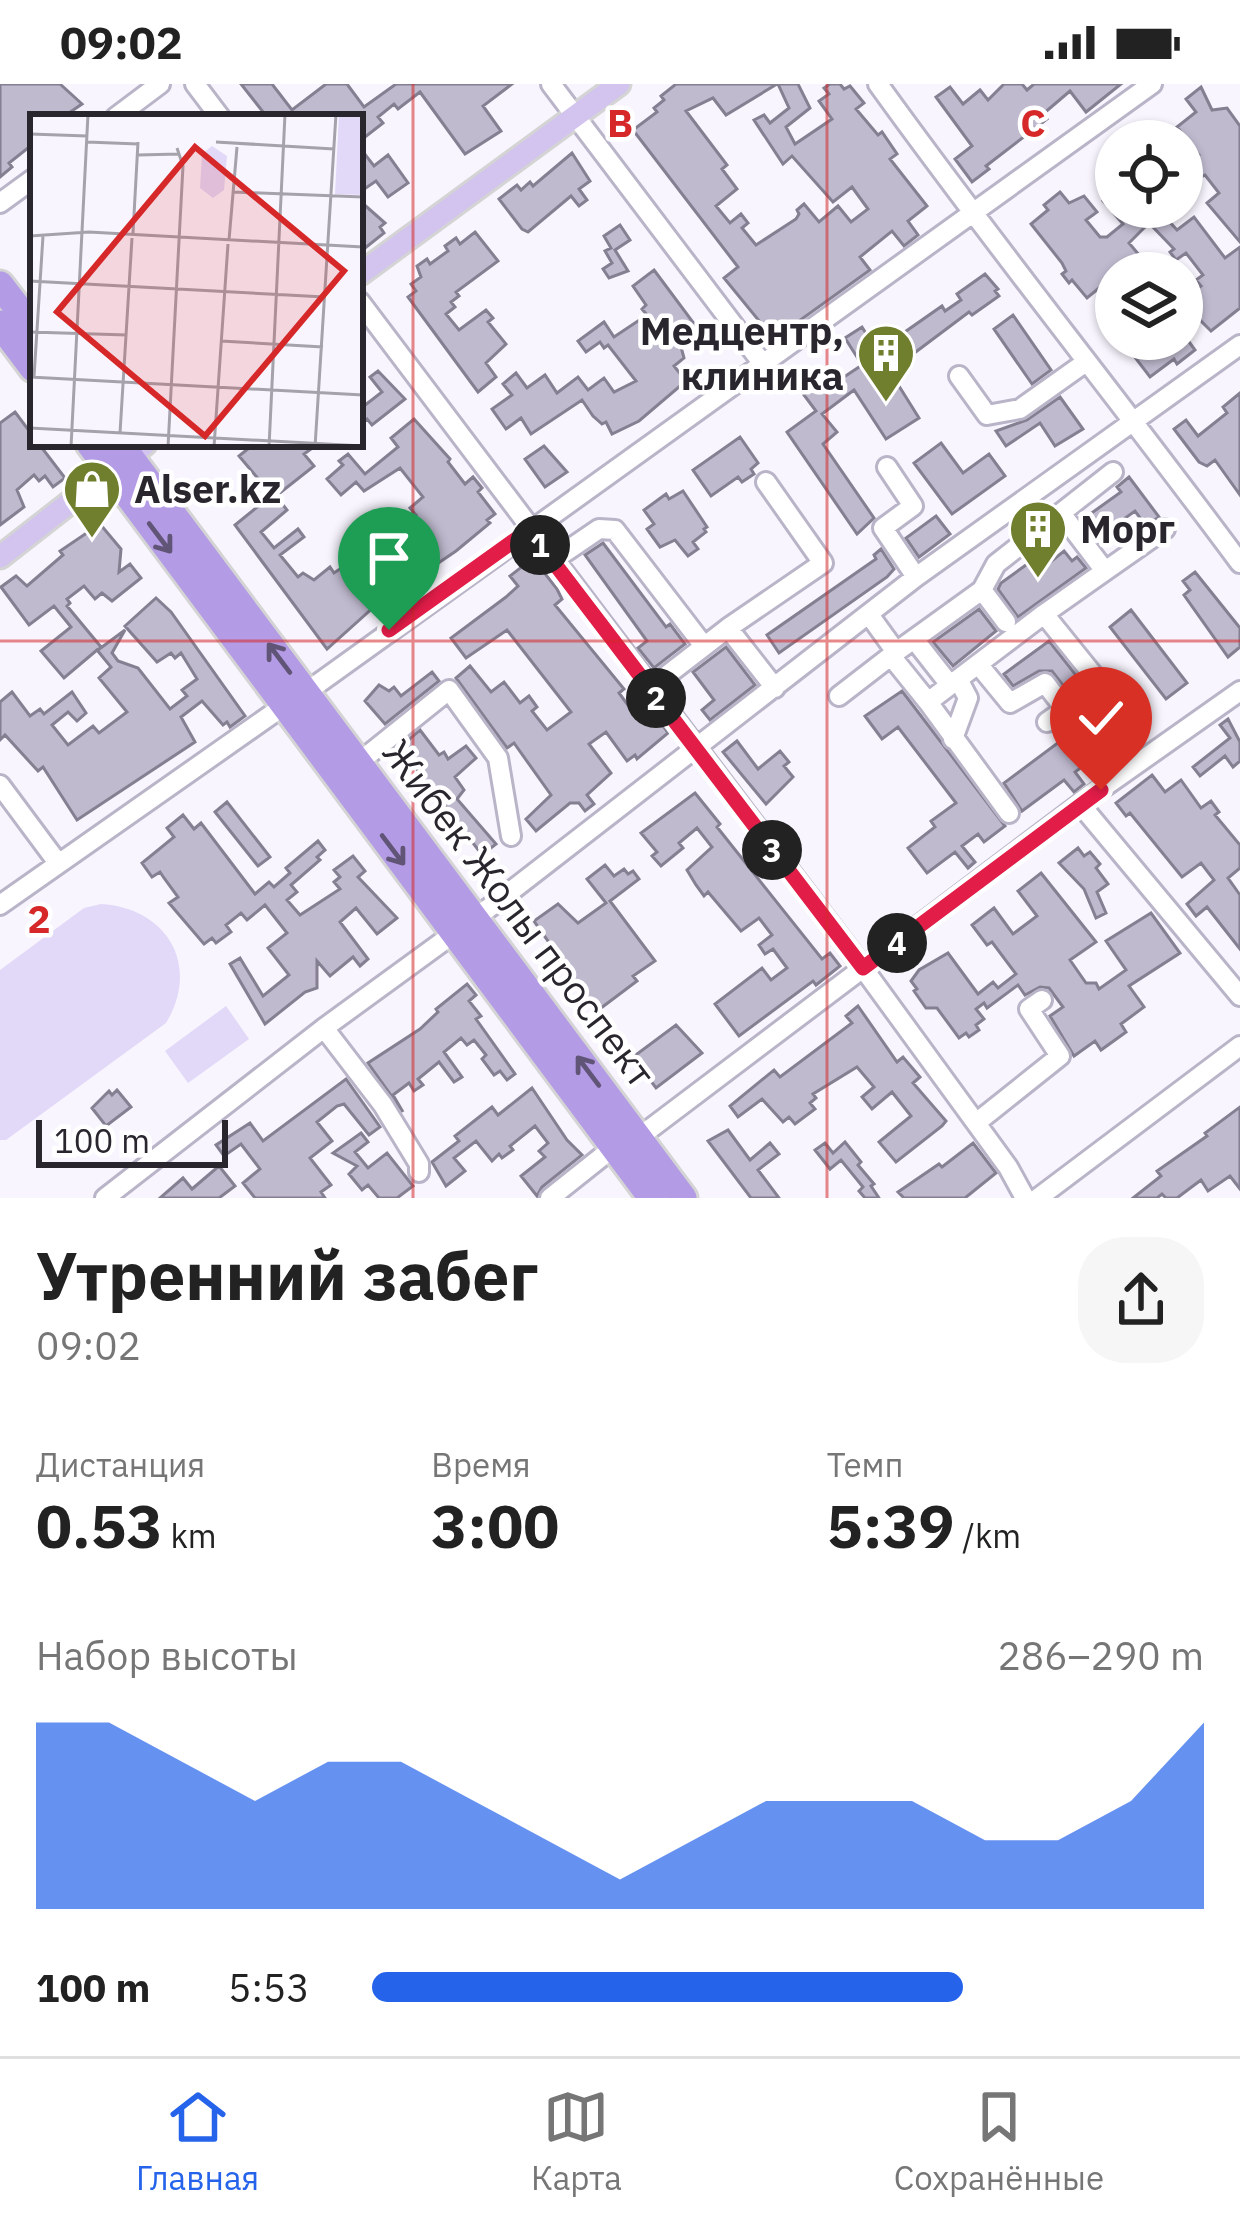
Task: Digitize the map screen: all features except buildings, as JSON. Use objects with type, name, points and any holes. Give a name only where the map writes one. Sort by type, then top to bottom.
[{"type":"highway","points":[[0,284],[30,324]]},
{"type":"highway","points":[[0,324],[30,364]]},
{"type":"highway","name":"Жибек Жолы проспект","points":[[126,454],[295,699],[626,1142],[683,1198]]},
{"type":"highway","name":"Жибек Жолы проспект","points":[[295,699],[358,763],[464,925]]},
{"type":"highway","name":"Жибек Жолы проспект","points":[[626,1142],[652,1198]]},
{"type":"main road","points":[[363,272],[619,84]]},
{"type":"main road","points":[[0,557],[126,454]]},
{"type":"street","points":[[120,114],[160,84]]},
{"type":"street","points":[[195,84],[218,114]]},
{"type":"street","points":[[550,84],[763,364]]},
{"type":"street","points":[[878,84],[972,215],[1153,444],[1240,563]]},
{"type":"street","points":[[0,905],[1153,84]]},
{"type":"street","points":[[0,203],[30,181]]},
{"type":"street","points":[[363,306],[863,968],[1025,1198]]},
{"type":"street","points":[[105,1198],[916,577],[1240,345]]},
{"type":"street","points":[[959,376],[987,415],[1020,409],[1086,362]]},
{"type":"street","points":[[887,467],[913,506],[883,528],[916,577]]},
{"type":"street","points":[[839,696],[982,590],[996,564],[1113,472]]},
{"type":"street","points":[[649,689],[823,563],[766,482]]},
{"type":"street","points":[[1061,513],[1105,571]]},
{"type":"street","points":[[552,561],[599,529],[614,530],[704,646]]},
{"type":"street","points":[[928,702],[1165,529]]},
{"type":"street","points":[[982,590],[1006,622]]},
{"type":"street","points":[[1044,614],[1136,728],[1126,735]]},
{"type":"street","points":[[870,616],[952,740],[1010,813]]},
{"type":"street","points":[[728,628],[775,688]]},
{"type":"street","points":[[914,639],[968,698],[952,740]]},
{"type":"street","points":[[978,664],[1010,703],[1045,683],[1064,709],[1047,722]]},
{"type":"street","points":[[358,763],[449,690],[498,758],[511,836]]},
{"type":"street","points":[[550,1198],[1080,804],[1240,691]]},
{"type":"street","points":[[0,785],[58,863]]},
{"type":"street","points":[[1080,804],[1240,997]]},
{"type":"street","points":[[976,1123],[1060,1056],[1029,1009],[1042,1000]]},
{"type":"street","points":[[324,1028],[383,1105],[419,1164],[419,1172]]},
{"type":"street","points":[[1038,1198],[1240,1046]]},
{"type":"shaded area","points":[[101,904],[144,916],[160,928],[178,961],[176,1001],[166,1023],[0,1140],[0,970],[84,908]]},
{"type":"shaded area","points":[[226,1006],[249,1039],[188,1083],[165,1051]]},
{"type":"place","name":"Медцентр, клиника","points":[[886,404]]},
{"type":"place","name":"Alser.kz","points":[[92,540]]},
{"type":"place","name":"Морг","points":[[1038,580]]},
{"type":"route","points":[[389,630],[529,530],[863,968],[1101,790]]}]
